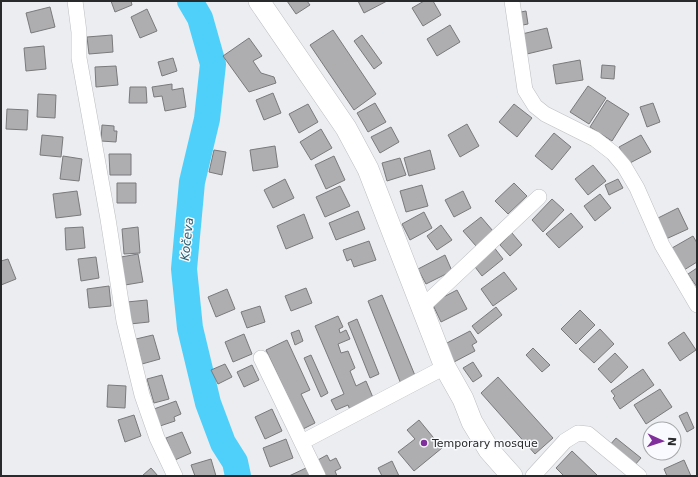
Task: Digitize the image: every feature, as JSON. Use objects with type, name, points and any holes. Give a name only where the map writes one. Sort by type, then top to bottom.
[{"type":"main road","points":[[259,1],[346,128],[368,169],[445,367],[472,422],[489,450],[509,475]]},
{"type":"street","points":[[75,1],[79,32],[79,58],[108,219],[124,321],[142,395],[157,438],[175,476]]},
{"type":"street","points":[[512,1],[525,90],[534,106],[545,114],[595,139],[613,153],[624,166],[637,188],[662,245],[697,306]]},
{"type":"street","points":[[421,308],[539,197]]},
{"type":"street","points":[[261,358],[318,476]]},
{"type":"street","points":[[302,442],[445,367]]},
{"type":"street","points":[[533,476],[565,441],[578,433],[588,434],[639,476]]},
{"type":"building","points":[[111,1],[131,1],[132,5],[115,12]]},
{"type":"building","points":[[287,1],[307,1],[310,5],[296,14]]},
{"type":"building","points":[[358,1],[387,1],[364,13]]},
{"type":"building","points":[[424,1],[433,1],[441,15],[423,26],[412,8]]},
{"type":"building","points":[[50,7],[55,27],[31,33],[26,13]]},
{"type":"building","points":[[147,9],[157,31],[140,38],[131,17]]},
{"type":"building","points":[[526,11],[528,24],[518,26],[516,13]]},
{"type":"building","points":[[450,25],[460,42],[437,56],[427,39]]},
{"type":"building","points":[[547,28],[552,48],[527,54],[522,34]]},
{"type":"building","points":[[333,30],[376,94],[354,110],[310,45]]},
{"type":"building","points":[[112,35],[113,52],[89,54],[87,37]]},
{"type":"building","points":[[362,35],[382,63],[374,69],[354,41]]},
{"type":"building","points":[[249,38],[262,56],[253,61],[261,73],[274,77],[276,83],[249,92],[223,56]]},
{"type":"building","points":[[44,46],[46,69],[26,71],[24,48]]},
{"type":"building","points":[[173,58],[177,71],[162,76],[158,62]]},
{"type":"building","points":[[580,60],[583,80],[556,84],[553,65]]},
{"type":"building","points":[[602,65],[615,66],[614,79],[601,78]]},
{"type":"building","points":[[116,66],[118,85],[96,87],[95,67]]},
{"type":"building","points":[[172,84],[172,90],[183,88],[186,107],[165,111],[162,96],[154,97],[152,87]]},
{"type":"building","points":[[588,86],[606,98],[589,124],[570,112]]},
{"type":"building","points":[[130,87],[146,87],[147,103],[129,103]]},
{"type":"building","points":[[273,93],[281,113],[264,120],[256,100]]},
{"type":"building","points":[[38,94],[56,95],[55,118],[37,117]]},
{"type":"building","points":[[607,100],[629,114],[612,141],[590,127]]},
{"type":"building","points":[[375,103],[386,122],[368,132],[357,113]]},
{"type":"building","points":[[653,103],[660,122],[647,127],[640,107]]},
{"type":"building","points":[[308,104],[318,122],[299,133],[289,114]]},
{"type":"building","points":[[514,104],[532,118],[517,137],[499,122]]},
{"type":"building","points":[[7,109],[28,110],[27,130],[6,129]]},
{"type":"building","points":[[467,124],[479,146],[460,157],[448,135]]},
{"type":"building","points":[[102,125],[114,126],[114,131],[117,131],[116,142],[101,141]]},
{"type":"building","points":[[391,127],[399,142],[380,153],[371,137]]},
{"type":"building","points":[[321,129],[332,148],[311,160],[300,142]]},
{"type":"building","points":[[554,133],[571,147],[552,170],[535,156]]},
{"type":"building","points":[[42,135],[63,137],[61,157],[40,155]]},
{"type":"building","points":[[641,135],[651,152],[628,164],[619,147]]},
{"type":"building","points":[[275,146],[278,167],[253,171],[250,150]]},
{"type":"building","points":[[214,150],[226,152],[222,175],[209,172]]},
{"type":"building","points":[[430,150],[435,169],[409,176],[404,158]]},
{"type":"building","points":[[109,154],[131,154],[131,175],[110,175]]},
{"type":"building","points":[[63,156],[82,159],[79,181],[60,179]]},
{"type":"building","points":[[334,156],[345,180],[326,189],[315,165]]},
{"type":"building","points":[[400,158],[406,175],[387,181],[382,163]]},
{"type":"building","points":[[593,165],[606,181],[588,195],[575,179]]},
{"type":"building","points":[[285,179],[294,198],[273,208],[264,190]]},
{"type":"building","points":[[618,179],[623,188],[609,195],[605,185]]},
{"type":"building","points":[[117,183],[136,183],[136,203],[117,203]]},
{"type":"building","points":[[514,183],[527,196],[508,214],[495,201]]},
{"type":"building","points":[[422,185],[428,206],[406,212],[400,191]]},
{"type":"building","points":[[340,186],[350,206],[325,217],[316,197]]},
{"type":"building","points":[[77,191],[81,215],[56,218],[53,194]]},
{"type":"building","points":[[463,191],[471,208],[454,217],[445,200]]},
{"type":"building","points":[[600,194],[611,208],[595,221],[584,206]]},
{"type":"building","points":[[552,199],[564,210],[543,232],[532,220]]},
{"type":"building","points":[[678,208],[688,229],[666,239],[656,219]]},
{"type":"building","points":[[358,211],[365,229],[336,240],[329,223]]},
{"type":"building","points":[[424,212],[432,228],[410,240],[402,224]]},
{"type":"building","points":[[571,213],[583,227],[559,248],[546,234]]},
{"type":"building","points":[[304,214],[313,238],[286,249],[277,226]]},
{"type":"building","points":[[481,217],[493,231],[476,246],[463,231]]},
{"type":"building","points":[[441,225],[452,240],[437,250],[427,236]]},
{"type":"building","points":[[83,227],[85,248],[66,250],[65,228]]},
{"type":"building","points":[[138,227],[140,253],[124,254],[122,229]]},
{"type":"building","points":[[512,233],[522,245],[510,256],[500,245]]},
{"type":"building","points":[[693,236],[697,243],[697,262],[684,270],[672,248]]},
{"type":"building","points":[[369,241],[376,260],[354,267],[351,259],[347,261],[343,250]]},
{"type":"building","points":[[493,246],[503,259],[482,276],[472,263]]},
{"type":"building","points":[[138,254],[143,282],[125,285],[121,257]]},
{"type":"building","points":[[445,255],[452,271],[426,284],[418,269]]},
{"type":"building","points":[[96,257],[99,278],[81,281],[78,259]]},
{"type":"building","points":[[8,259],[16,279],[1,285],[1,261]]},
{"type":"building","points":[[697,268],[697,287],[688,274]]},
{"type":"building","points":[[504,272],[517,289],[493,306],[481,289]]},
{"type":"building","points":[[109,286],[111,306],[89,308],[87,289]]},
{"type":"building","points":[[306,288],[312,303],[291,311],[285,296]]},
{"type":"building","points":[[227,289],[235,309],[216,317],[208,297]]},
{"type":"building","points":[[457,290],[467,309],[441,322],[432,303]]},
{"type":"building","points":[[382,295],[416,378],[401,384],[368,301]]},
{"type":"building","points":[[147,300],[149,322],[130,324],[127,302]]},
{"type":"building","points":[[260,306],[265,322],[247,328],[241,312]]},
{"type":"building","points":[[496,307],[502,315],[478,334],[472,326]]},
{"type":"building","points":[[580,310],[595,325],[576,344],[561,329]]},
{"type":"building","points":[[338,316],[343,327],[339,329],[340,333],[346,330],[350,339],[338,344],[341,353],[348,351],[355,368],[350,371],[356,386],[366,381],[374,400],[350,410],[348,405],[336,410],[331,400],[344,394],[315,326]]},
{"type":"building","points":[[357,319],[379,374],[370,378],[348,323]]},
{"type":"building","points":[[600,329],[614,344],[594,363],[579,349]]},
{"type":"building","points":[[299,330],[303,341],[295,345],[291,333]]},
{"type":"building","points":[[470,331],[477,342],[472,345],[475,351],[454,362],[445,344]]},
{"type":"building","points":[[684,332],[696,350],[680,361],[668,343]]},
{"type":"building","points":[[244,334],[252,354],[233,362],[225,342]]},
{"type":"building","points":[[153,335],[160,359],[142,364],[136,339]]},
{"type":"building","points":[[287,340],[310,390],[301,394],[315,423],[303,429],[266,350]]},
{"type":"building","points":[[533,348],[550,365],[542,372],[526,355]]},
{"type":"building","points":[[615,353],[628,367],[611,383],[598,369]]},
{"type":"building","points":[[311,355],[328,393],[321,397],[304,358]]},
{"type":"building","points":[[473,362],[482,376],[473,382],[463,368]]},
{"type":"building","points":[[225,364],[232,377],[218,384],[211,370]]},
{"type":"building","points":[[252,365],[259,380],[244,387],[237,372]]},
{"type":"building","points":[[643,369],[654,385],[620,409],[613,398],[615,396],[611,391]]},
{"type":"building","points":[[162,375],[169,399],[154,403],[147,379]]},
{"type":"building","points":[[498,377],[553,438],[535,454],[481,393]]},
{"type":"building","points":[[108,385],[126,386],[125,408],[107,407]]},
{"type":"building","points":[[660,389],[672,407],[651,421],[644,421],[634,405]]},
{"type":"building","points":[[176,401],[181,414],[174,417],[175,421],[160,426],[154,409]]},
{"type":"building","points":[[272,409],[282,431],[265,439],[255,417]]},
{"type":"building","points":[[687,412],[694,428],[687,432],[679,416]]},
{"type":"building","points":[[134,415],[141,436],[125,442],[118,420]]},
{"type":"building","name":"Temporary mosque","points":[[419,420],[442,448],[414,471],[398,452],[415,439],[407,430]]},
{"type":"building","points":[[182,432],[191,453],[175,460],[166,438]]},
{"type":"building","points":[[616,438],[641,458],[634,466],[609,446]]},
{"type":"building","points":[[286,439],[293,458],[270,467],[263,448]]},
{"type":"building","points":[[572,451],[598,476],[564,476],[556,468]]},
{"type":"building","points":[[327,455],[330,461],[336,458],[341,468],[335,471],[337,476],[323,476],[316,461]]},
{"type":"building","points":[[211,459],[216,476],[195,476],[191,465]]},
{"type":"building","points":[[684,460],[691,476],[667,476],[664,469]]},
{"type":"building","points":[[392,461],[399,476],[382,476],[378,468]]},
{"type":"building","points":[[151,468],[158,476],[142,476]]},
{"type":"building","points":[[306,468],[310,476],[289,476]]},
{"type":"waterway","name":"Kočeva","points":[[190,1],[200,18],[213,64],[207,119],[192,182],[184,269],[190,328],[208,403],[223,443],[235,462],[238,476]]},
{"type":"place","name":"Temporary mosque","points":[[424,443]]}]
